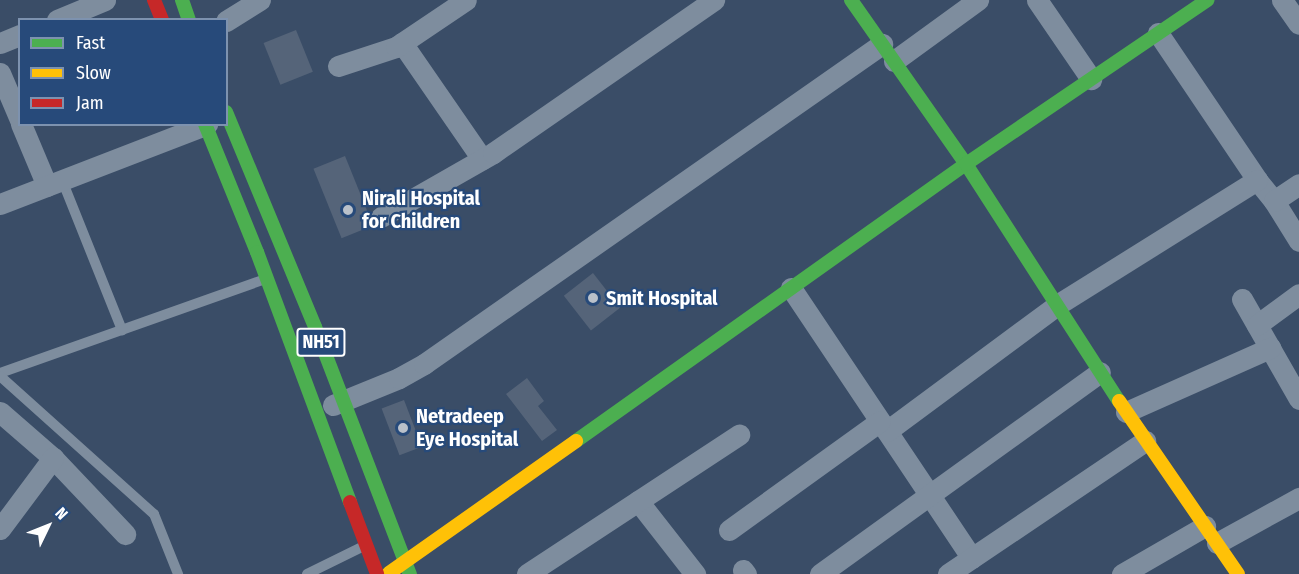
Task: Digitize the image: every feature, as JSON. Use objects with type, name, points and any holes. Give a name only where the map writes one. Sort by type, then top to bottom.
[{"type":"main road","points":[[154,0],[161,18]]},
{"type":"main road","points":[[182,0],[188,18]]},
{"type":"main road","points":[[851,0],[966,164],[1145,441],[1238,574]]},
{"type":"main road","points":[[387,574],[407,567],[791,288],[966,164],[1207,0]]},
{"type":"main road","name":"NH51","points":[[228,117],[343,401],[407,567]]},
{"type":"main road","name":"NH51","points":[[206,126],[267,278],[377,574]]},
{"type":"street","points":[[62,18],[105,0]]},
{"type":"street","points":[[228,20],[260,0]]},
{"type":"street","points":[[338,66],[402,43],[466,0]]},
{"type":"street","points":[[381,217],[482,159],[714,0]]},
{"type":"street","points":[[317,412],[405,375],[424,364],[888,52],[978,0]]},
{"type":"street","points":[[1037,0],[1091,79]]},
{"type":"street","points":[[1282,0],[1299,24]]},
{"type":"street","points":[[1158,33],[1299,241]]},
{"type":"street","points":[[0,43],[18,36]]},
{"type":"street","points":[[402,43],[482,159]]},
{"type":"street","points":[[0,73],[18,115]]},
{"type":"street","points":[[22,126],[54,183]]},
{"type":"street","points":[[0,204],[203,126]]},
{"type":"street","points":[[729,530],[884,426],[1057,305],[1257,180]]},
{"type":"street","points":[[1274,201],[1299,184]]},
{"type":"street","points":[[791,288],[972,558]]},
{"type":"street","points":[[1257,325],[1299,294]]},
{"type":"street","points":[[1242,299],[1299,399]]},
{"type":"street","points":[[1126,412],[1270,348]]},
{"type":"street","points":[[820,574],[1100,372]]},
{"type":"street","points":[[0,412],[53,458],[124,534]]},
{"type":"street","points":[[527,574],[739,435]]},
{"type":"street","points":[[948,574],[1145,441]]},
{"type":"street","points":[[0,529],[53,458]]},
{"type":"street","points":[[1122,574],[1299,498]]},
{"type":"street","points":[[638,501],[695,574]]},
{"type":"lane","points":[[54,183],[122,330]]},
{"type":"lane","points":[[178,574],[154,514],[0,374],[267,278]]},
{"type":"lane","points":[[308,574],[366,545]]},
{"type":"building","points":[[296,30],[313,72],[280,85],[264,43]]},
{"type":"building","points":[[345,156],[373,226],[342,238],[313,169]]},
{"type":"building","points":[[593,273],[620,308],[591,330],[564,296]]},
{"type":"building","points":[[527,378],[544,401],[538,406],[557,430],[542,441],[506,394]]},
{"type":"building","points":[[404,400],[422,447],[400,455],[382,409]]},
{"type":"traffic: fast","points":[[182,0],[188,18]]},
{"type":"traffic: fast","points":[[851,0],[966,164],[1119,401]]},
{"type":"traffic: fast","points":[[576,441],[966,164],[1207,0]]},
{"type":"traffic: fast","points":[[228,117],[315,327],[410,574]]},
{"type":"traffic: fast","points":[[206,126],[257,252],[350,502]]},
{"type":"traffic: slow","points":[[1119,401],[1238,574]]},
{"type":"traffic: slow","points":[[389,573],[576,441]]},
{"type":"traffic: jam","points":[[154,0],[161,18]]},
{"type":"traffic: jam","points":[[350,502],[377,574]]},
{"type":"place","name":"Nirali Hospital for Children","points":[[348,210]]},
{"type":"place","name":"Smit Hospital","points":[[593,298]]},
{"type":"place","name":"Netradeep Eye Hospital","points":[[403,428]]}]
